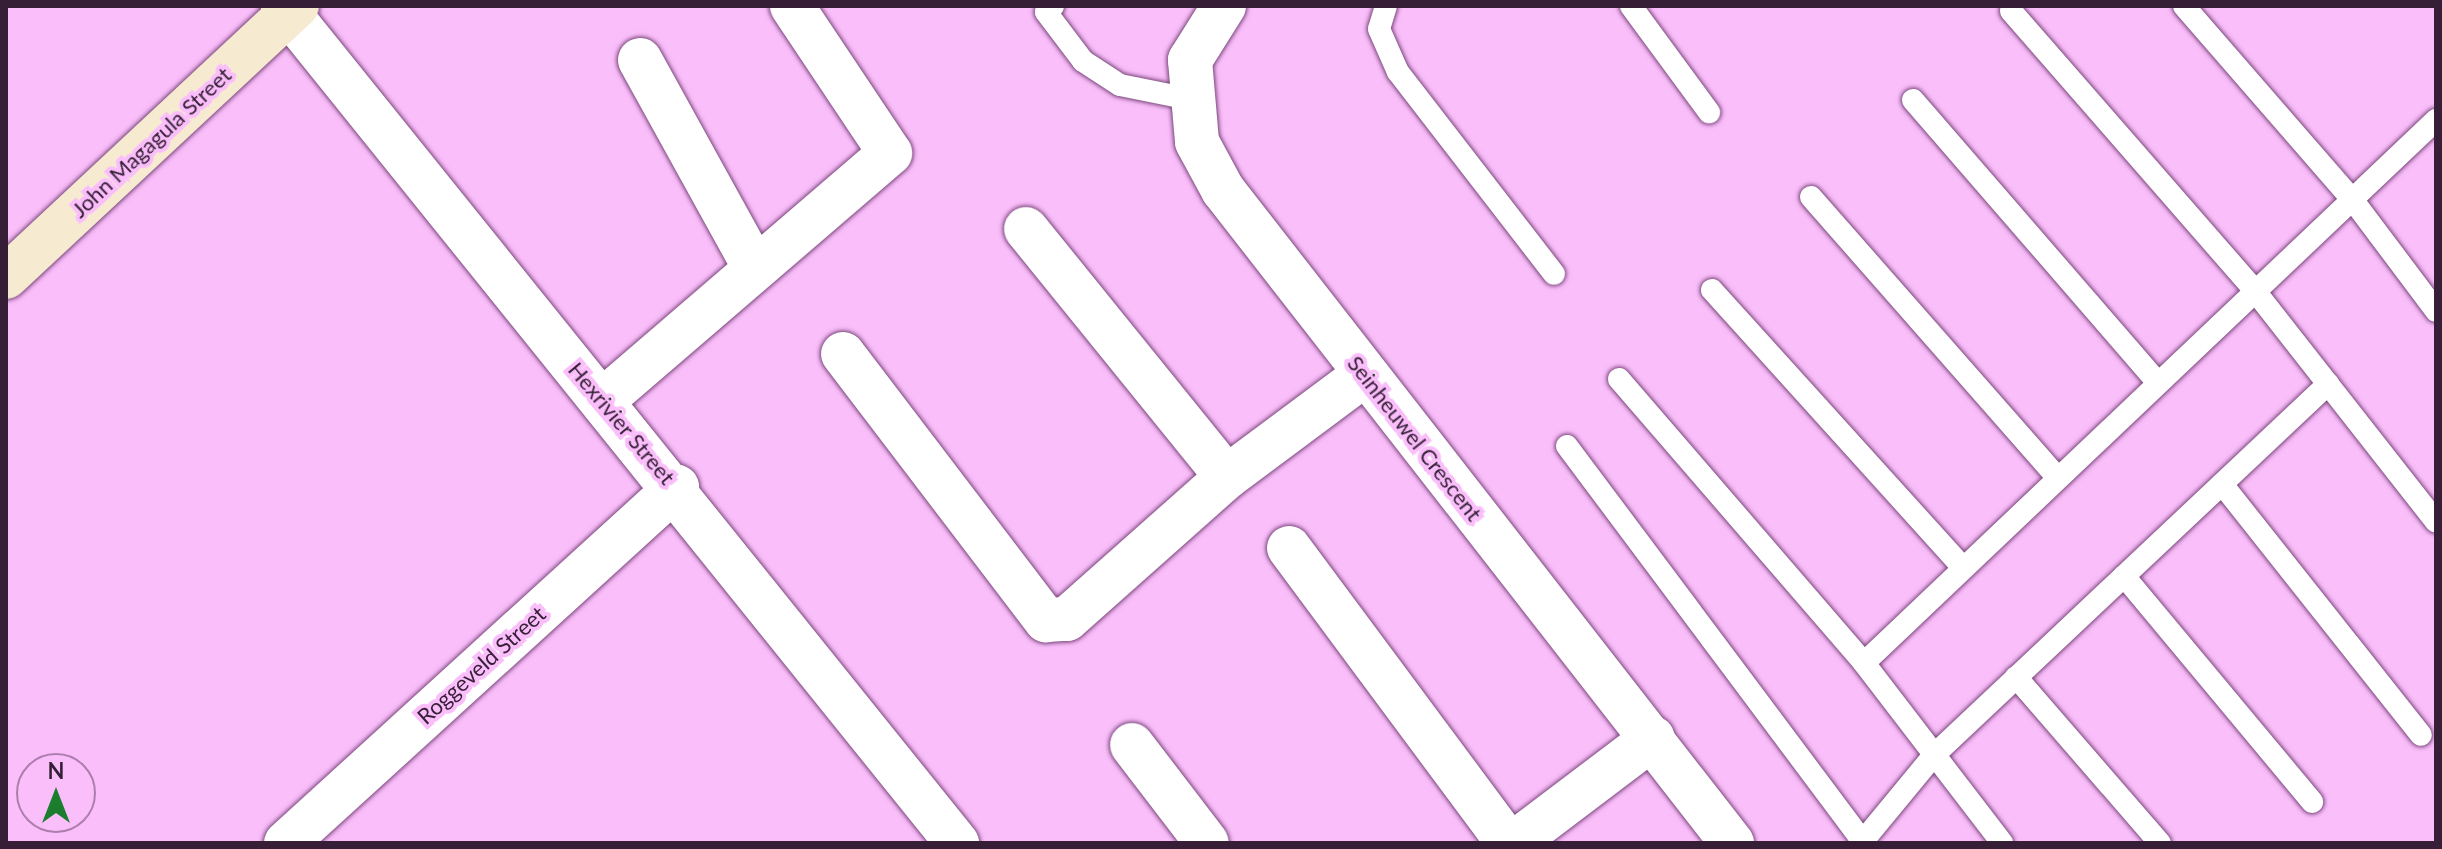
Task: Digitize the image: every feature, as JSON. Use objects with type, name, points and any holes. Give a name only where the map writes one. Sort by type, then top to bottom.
[{"type":"street","points":[[602,401],[753,265],[890,153],[792,6]]},
{"type":"street","name":"Seinheuwel Crescent","points":[[1224,6],[1190,60],[1190,99],[1197,142],[1223,190],[1732,843]]},
{"type":"street","name":"John Magagula Street","points":[[6,277],[289,8]]},
{"type":"street","name":"Hexrivier Street","points":[[289,8],[602,401],[677,487],[957,843]]},
{"type":"street","points":[[640,60],[753,265]]},
{"type":"street","points":[[1026,229],[1227,477]]},
{"type":"street","points":[[843,354],[1046,620],[1067,619],[1227,477],[1365,374]]},
{"type":"street","name":"Roggeveld Street","points":[[286,843],[677,487]]},
{"type":"street","points":[[1289,548],[1511,843],[1653,738]]},
{"type":"street","points":[[1132,745],[1207,843]]},
{"type":"lane","points":[[1053,6],[1046,12],[1083,61],[1120,85],[1190,99]]},
{"type":"lane","points":[[1386,6],[1379,29],[1398,72],[1554,274]]},
{"type":"lane","points":[[1631,6],[1709,112]]},
{"type":"lane","points":[[2184,6],[2352,199],[2436,311]]},
{"type":"lane","points":[[2011,11],[2255,291],[2436,522]]},
{"type":"lane","points":[[1913,100],[2158,383]]},
{"type":"lane","points":[[1864,663],[2436,120]]},
{"type":"lane","points":[[1811,197],[2058,478]]},
{"type":"lane","points":[[1712,290],[1963,568]]},
{"type":"lane","points":[[1619,379],[1864,663],[2002,843]]},
{"type":"lane","points":[[1567,446],[1864,842],[1933,756],[2328,384]]},
{"type":"lane","points":[[2222,484],[2421,735]]},
{"type":"lane","points":[[2124,576],[2312,802]]},
{"type":"lane","points":[[2016,677],[2160,843]]}]
